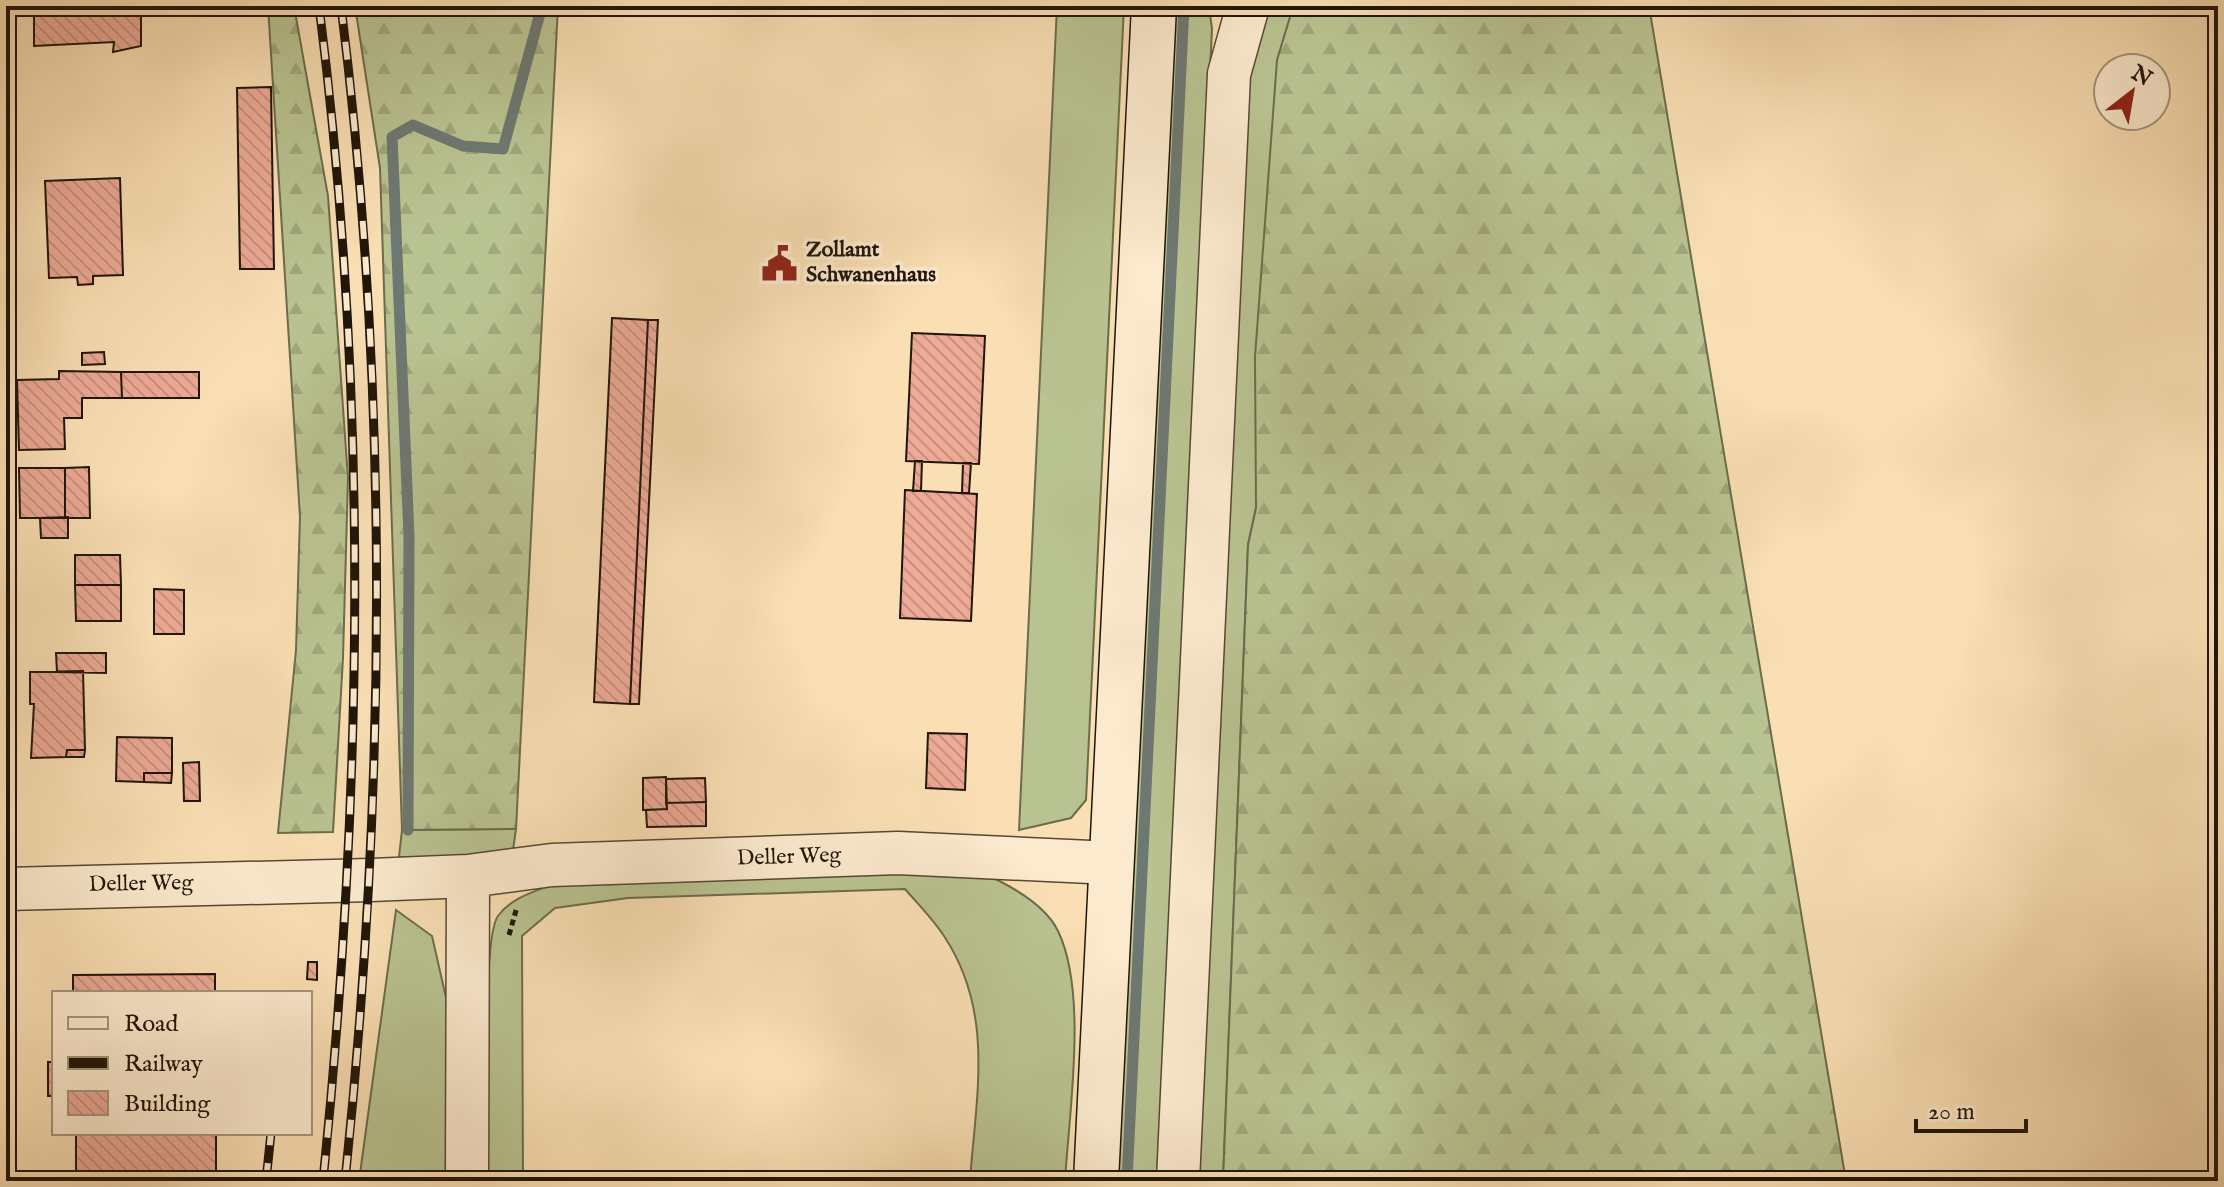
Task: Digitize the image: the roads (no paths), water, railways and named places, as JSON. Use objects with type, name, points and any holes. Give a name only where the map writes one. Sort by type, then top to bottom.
[{"type":"main road","points":[[1096,1181],[1154,6]]},
{"type":"street","points":[[1178,1181],[1229,74],[1248,6]]},
{"type":"street","name":"Deller Weg","points":[[6,889],[468,876],[552,865],[898,853],[1112,863]]},
{"type":"street","points":[[467,1181],[468,876]]},
{"type":"waterway","points":[[408,830],[409,536],[392,137],[413,125],[463,146],[503,149],[542,6]]},
{"type":"waterway","points":[[1127,1181],[1184,6]]},
{"type":"railway","points":[[319,6],[335,153],[346,300],[353,447],[355,594],[346,887],[323,1181]]},
{"type":"railway","points":[[341,6],[357,153],[368,300],[375,447],[377,594],[369,887],[345,1181]]},
{"type":"railway","points":[[266,1181],[271,1135]]},
{"type":"place","name":"Zollamt Schwanenhaus","points":[[780,263]]}]
